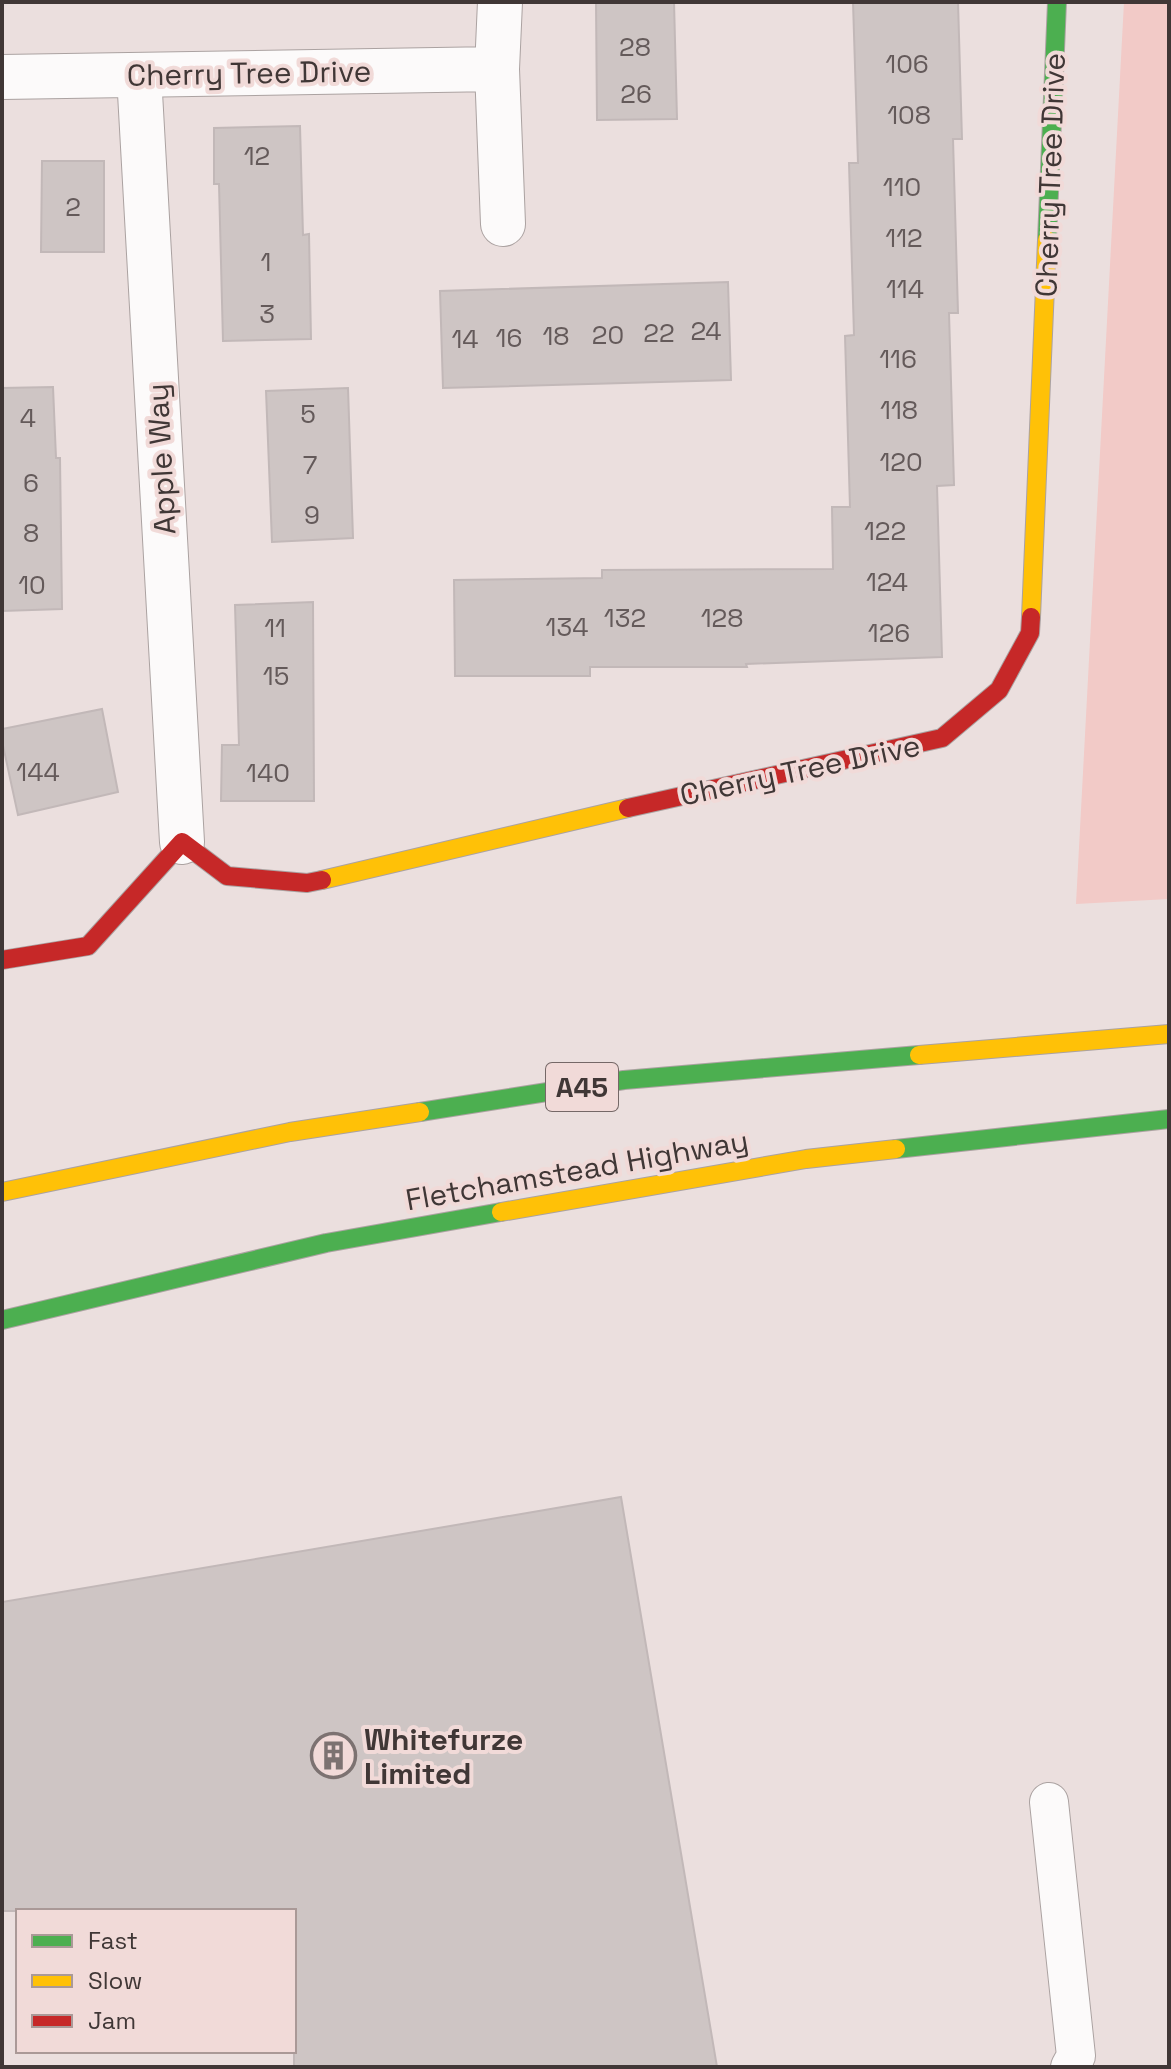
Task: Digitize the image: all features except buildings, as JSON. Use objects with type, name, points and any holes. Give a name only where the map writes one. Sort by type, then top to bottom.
[{"type":"main road","name":"Cherry Tree Drive","points":[[182,842],[227,876],[307,883],[942,738],[999,690],[1030,633],[1057,2]]},
{"type":"main road","points":[[2,960],[88,946],[182,842]]},
{"type":"main road","name":"A45","points":[[2,1192],[290,1132],[624,1080],[1169,1034]]},
{"type":"main road","name":"Fletchamstead Highway","points":[[2,1320],[326,1243],[806,1159],[1169,1119]]},
{"type":"street","points":[[500,2],[497,69],[503,224]]},
{"type":"street","name":"Cherry Tree Drive","points":[[2,77],[497,69]]},
{"type":"street","name":"Apple Way","points":[[139,75],[182,842]]},
{"type":"lane","points":[[1049,1802],[1076,2056],[1070,2067]]},
{"type":"shaded area","points":[[1124,2],[1169,2],[1169,899],[1076,904]]},
{"type":"traffic: fast","points":[[1047,240],[1057,2]]},
{"type":"traffic: fast","points":[[420,1112],[624,1080],[919,1055]]},
{"type":"traffic: fast","points":[[896,1149],[1169,1119]]},
{"type":"traffic: fast","points":[[2,1320],[326,1243],[501,1212]]},
{"type":"traffic: slow","points":[[1031,617],[1047,240]]},
{"type":"traffic: slow","points":[[322,880],[628,808]]},
{"type":"traffic: slow","points":[[919,1055],[1169,1034]]},
{"type":"traffic: slow","points":[[2,1192],[290,1132],[420,1112]]},
{"type":"traffic: slow","points":[[501,1212],[806,1159],[896,1149]]},
{"type":"traffic: jam","points":[[628,808],[942,738],[999,690],[1030,633],[1031,617]]},
{"type":"traffic: jam","points":[[2,960],[88,946],[182,842],[227,876],[307,883],[322,880]]},
{"type":"place","name":"Whitefurze Limited","points":[[333,1756]]}]
